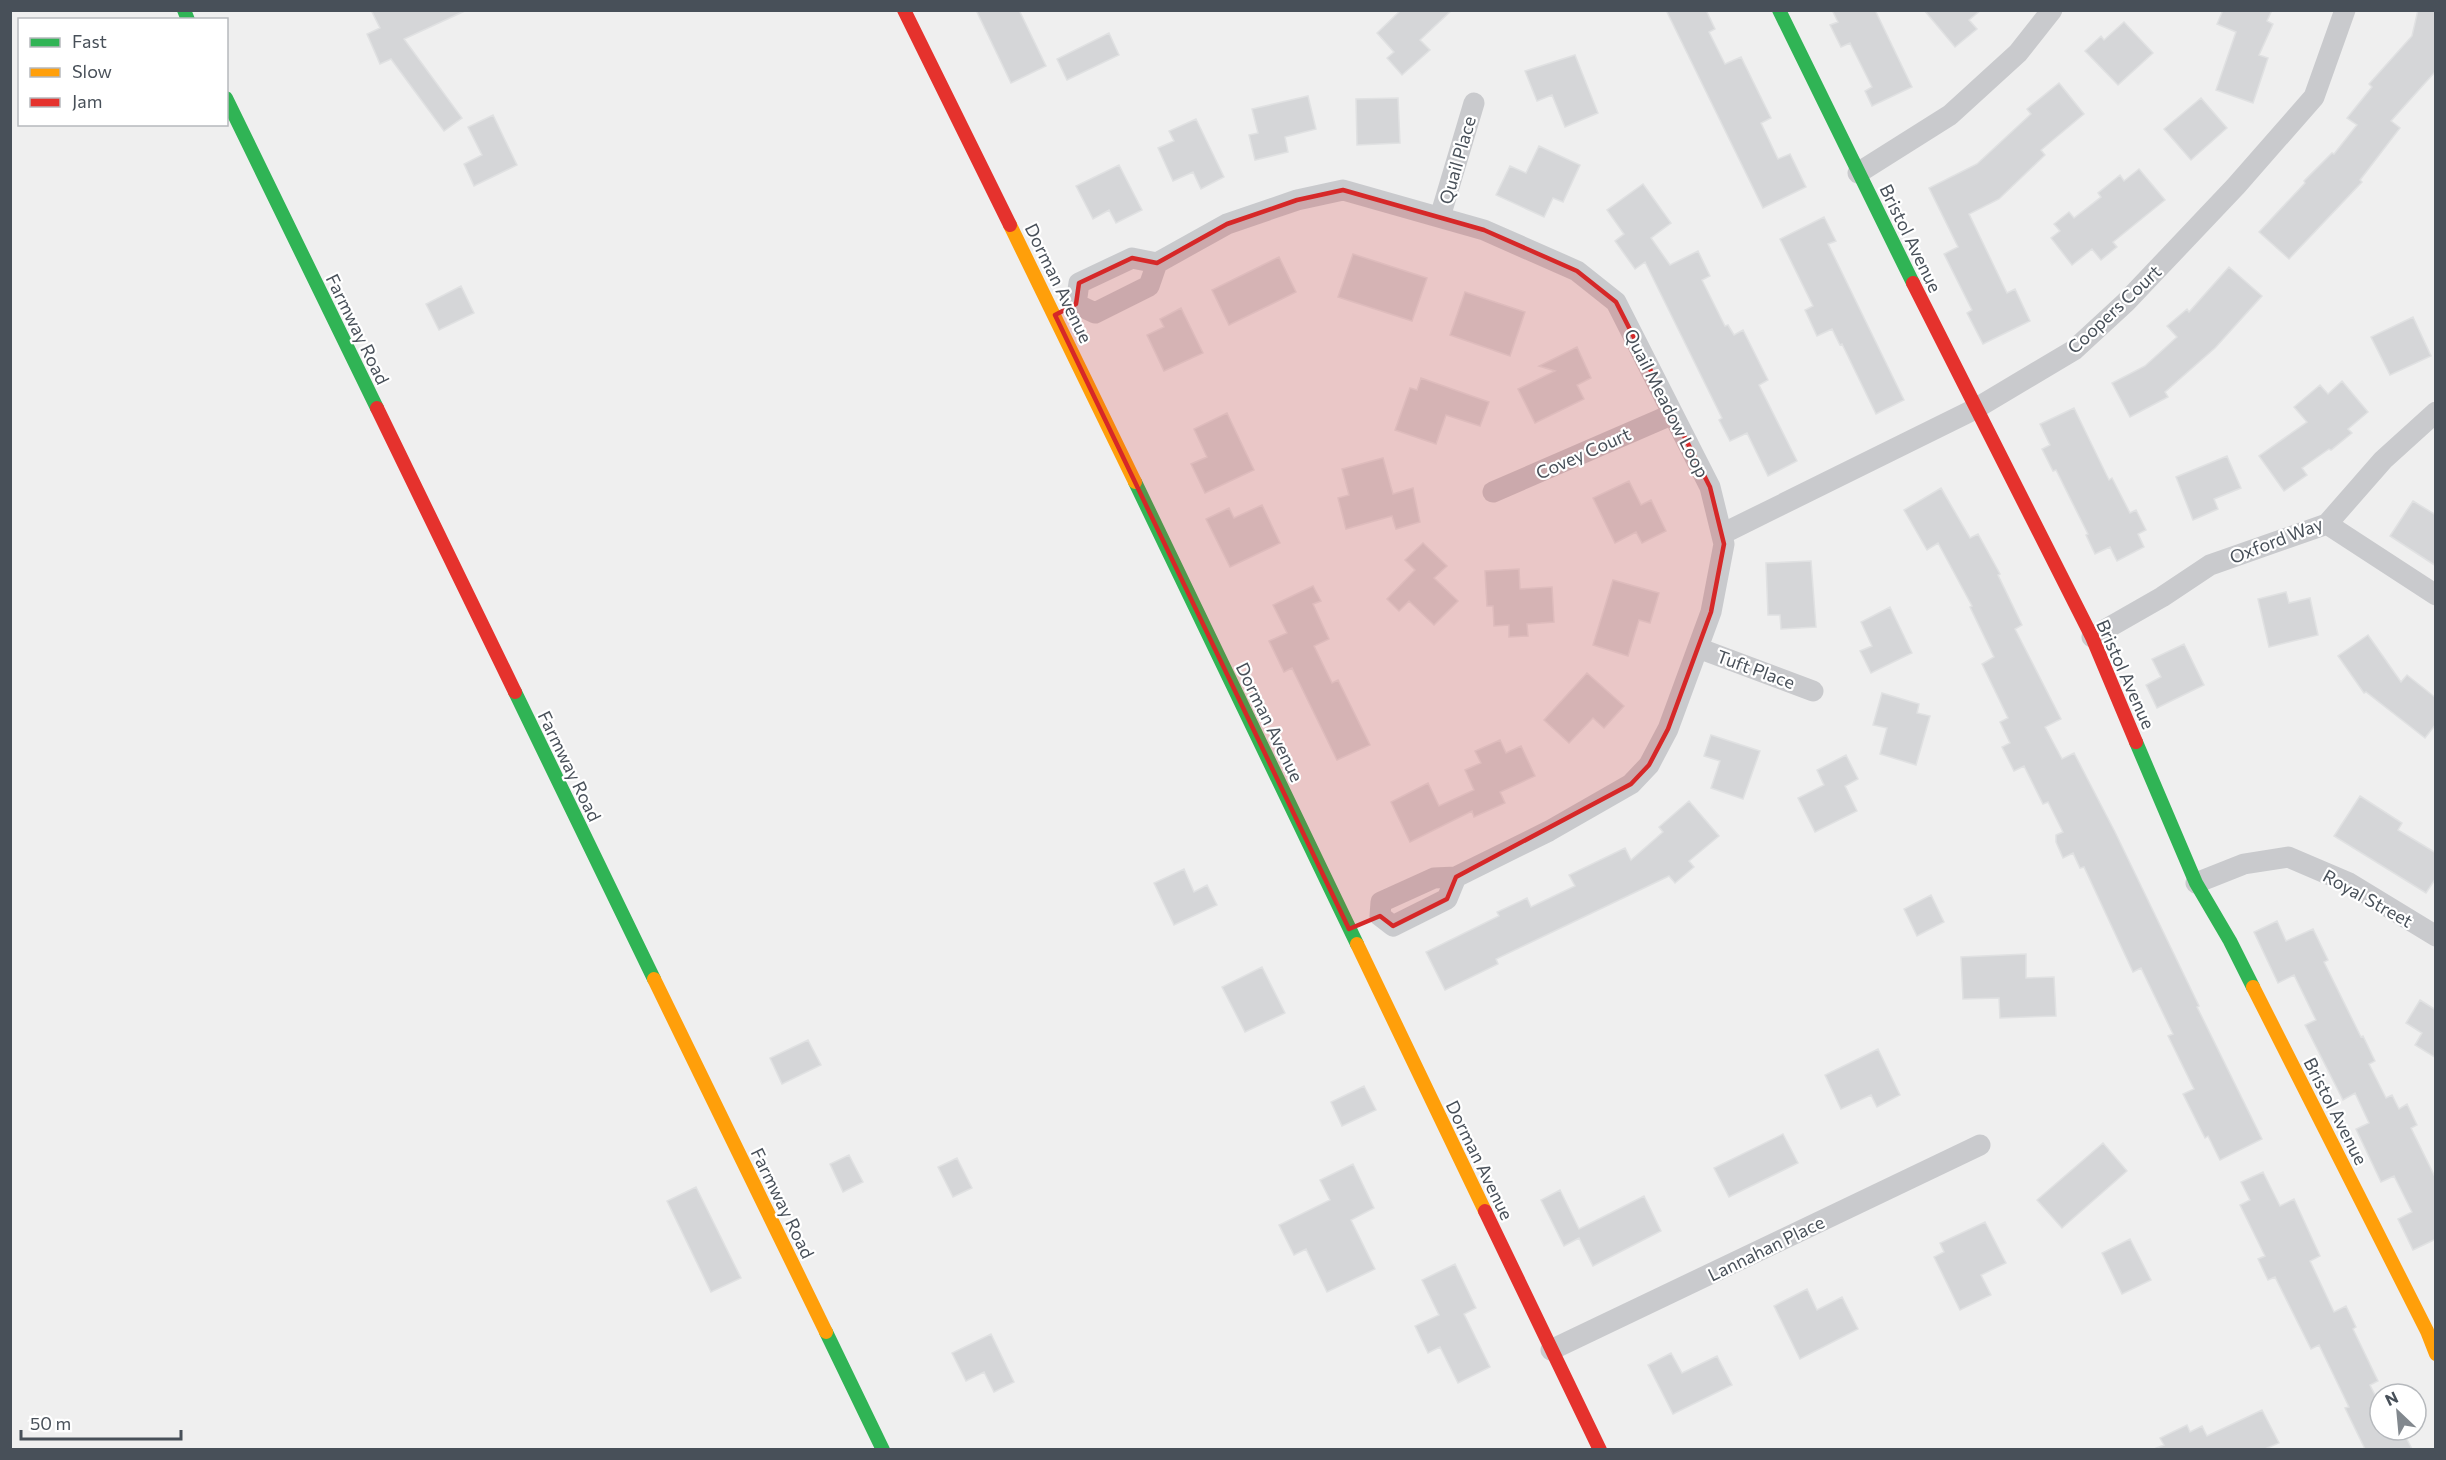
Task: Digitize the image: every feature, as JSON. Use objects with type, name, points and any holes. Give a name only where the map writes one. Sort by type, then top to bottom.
[{"type":"street","name":"Dorman Avenue","points":[[904,10],[1055,315],[1600,1449]]},
{"type":"street","name":"Bristol Avenue","points":[[1779,10],[1975,409],[2092,637],[2196,883],[2230,941],[2432,1330],[2436,1354]]},
{"type":"street","points":[[1858,172],[1950,115],[2018,53],[2052,10]]},
{"type":"street","name":"Coopers Court","points":[[1722,534],[1975,409],[2074,350],[2126,302],[2236,186],[2314,97],[2345,10]]},
{"type":"street","name":"Farmway Road","points":[[228,102],[883,1449]]},
{"type":"street","name":"Quail Place","points":[[1440,217],[1474,103]]},
{"type":"street","name":"Quail Meadow Loop","points":[[1157,263],[1227,224],[1296,200],[1343,190],[1484,230],[1577,271],[1616,302],[1710,487],[1724,544],[1711,612],[1668,729],[1649,765],[1631,784],[1549,831],[1456,877],[1447,899],[1393,926],[1380,916],[1349,929]]},
{"type":"street","points":[[1132,258],[1157,263],[1149,286],[1095,313],[1076,304],[1079,283],[1132,258]]},
{"type":"street","points":[[1055,315],[1076,304]]},
{"type":"street","name":"Oxford Way","points":[[2092,637],[2162,597],[2210,565],[2327,524],[2383,460],[2436,412]]},
{"type":"street","name":"Covey Court","points":[[1493,492],[1673,414]]},
{"type":"street","points":[[2327,524],[2436,595]]},
{"type":"street","name":"Tuft Place","points":[[1698,648],[1813,691]]},
{"type":"street","name":"Royal Street","points":[[2196,883],[2244,864],[2288,858],[2349,883],[2436,936]]},
{"type":"street","name":"Lannahan Place","points":[[1551,1350],[1980,1145]]},
{"type":"highlighted area","points":[[1343,190],[1484,230],[1577,271],[1616,302],[1710,487],[1724,544],[1711,612],[1668,729],[1649,765],[1631,784],[1456,877],[1447,899],[1393,926],[1380,916],[1349,929],[1055,315],[1076,304],[1079,283],[1132,258],[1157,263],[1227,224],[1297,200]]},
{"type":"building","points":[[371,10],[467,10],[404,39],[462,118],[444,131],[391,59],[380,64],[367,34],[380,28]]},
{"type":"building","points":[[976,10],[1019,10],[1046,66],[1011,83]]},
{"type":"building","points":[[1401,10],[1452,10],[1420,40],[1430,50],[1402,75],[1387,58],[1394,52],[1377,33]]},
{"type":"building","points":[[1666,10],[1706,10],[1715,29],[1709,32],[1725,64],[1741,57],[1771,118],[1761,123],[1778,159],[1790,154],[1806,187],[1763,208]]},
{"type":"building","points":[[1832,10],[1875,10],[1912,87],[1872,106],[1865,91],[1872,87],[1850,43],[1841,47],[1830,25],[1838,22]]},
{"type":"building","points":[[1924,10],[1981,10],[1969,20],[1977,29],[1955,47]]},
{"type":"building","points":[[2223,10],[2272,10],[2267,21],[2273,24],[2259,55],[2268,58],[2253,103],[2216,90],[2236,32],[2217,24]]},
{"type":"building","points":[[2418,10],[2435,10],[2435,72],[2391,121],[2400,128],[2360,180],[2362,182],[2289,259],[2259,232],[2305,183],[2304,181],[2332,153],[2334,154],[2357,125],[2347,118],[2372,87],[2369,84],[2412,36]]},
{"type":"building","points":[[2124,22],[2153,53],[2118,85],[2085,51],[2101,36],[2104,40]]},
{"type":"building","points":[[1109,33],[1119,55],[1067,80],[1057,59]]},
{"type":"building","points":[[1575,55],[1598,113],[1565,127],[1552,95],[1537,101],[1525,71]]},
{"type":"building","points":[[2059,83],[2084,114],[2041,150],[2045,155],[1999,199],[1969,214],[2007,293],[2015,289],[2030,321],[1983,344],[1967,313],[1972,310],[1944,254],[1958,247],[1929,188],[1977,164],[2031,114],[2027,109]]},
{"type":"building","points":[[1308,96],[1316,129],[1285,137],[1288,152],[1255,160],[1249,135],[1258,133],[1252,109]]},
{"type":"building","points":[[1398,98],[1400,143],[1357,145],[1356,99]]},
{"type":"building","points":[[2201,98],[2227,128],[2191,160],[2164,129]]},
{"type":"building","points":[[493,115],[517,165],[474,186],[464,164],[482,155],[468,127]]},
{"type":"building","points":[[1196,119],[1224,177],[1201,189],[1193,172],[1173,181],[1158,148],[1174,141],[1169,131]]},
{"type":"building","points":[[1539,146],[1580,165],[1563,202],[1553,198],[1544,217],[1496,195],[1510,166],[1526,173]]},
{"type":"building","points":[[1119,165],[1142,210],[1116,223],[1109,210],[1093,219],[1076,186]]},
{"type":"building","points":[[2139,169],[2165,200],[2113,242],[2117,247],[2101,260],[2092,249],[2072,265],[2051,238],[2060,231],[2054,224],[2069,212],[2074,218],[2101,197],[2098,193],[2120,175],[2124,181]]},
{"type":"building","points":[[1643,184],[1671,223],[1651,238],[1670,265],[1698,251],[1710,276],[1702,280],[1725,326],[1728,325],[1734,335],[1743,330],[1768,380],[1759,385],[1797,461],[1768,476],[1747,433],[1730,441],[1719,420],[1722,418],[1645,262],[1635,269],[1615,241],[1624,234],[1607,210]]},
{"type":"building","points":[[1824,217],[1836,241],[1828,244],[1904,400],[1876,414],[1842,344],[1840,345],[1832,329],[1817,336],[1805,310],[1813,306],[1780,239]]},
{"type":"building","points":[[1353,254],[1427,278],[1412,321],[1338,297]]},
{"type":"building","points":[[1279,257],[1296,292],[1229,325],[1212,290]]},
{"type":"building","points":[[2229,267],[2262,296],[2215,348],[2165,392],[2168,397],[2130,417],[2112,383],[2145,366],[2177,337],[2167,326],[2187,309],[2189,312]]},
{"type":"building","points":[[461,286],[474,313],[439,330],[426,304]]},
{"type":"building","points":[[1465,292],[1525,312],[1510,356],[1450,335]]},
{"type":"building","points":[[1181,308],[1203,353],[1164,371],[1147,335],[1164,327],[1160,319]]},
{"type":"building","points":[[2413,317],[2431,356],[2390,375],[2371,337]]},
{"type":"building","points":[[1577,347],[1591,378],[1577,385],[1584,399],[1535,423],[1518,389],[1555,371],[1539,366]]},
{"type":"building","points":[[1421,378],[1489,402],[1480,426],[1446,415],[1436,444],[1395,430],[1410,388],[1417,390]]},
{"type":"building","points":[[2342,381],[2368,412],[2348,429],[2352,433],[2331,450],[2329,449],[2302,468],[2307,475],[2284,491],[2259,456],[2307,422],[2294,407],[2320,385],[2328,394]]},
{"type":"building","points":[[2074,408],[2109,480],[2112,478],[2130,513],[2136,510],[2146,530],[2138,534],[2144,547],[2117,561],[2110,547],[2095,554],[2086,535],[2088,534],[2056,470],[2053,471],[2042,449],[2050,445],[2040,424]]},
{"type":"building","points":[[1227,413],[1254,470],[1205,493],[1191,464],[1207,457],[1194,429]]},
{"type":"building","points":[[2227,456],[2241,488],[2214,499],[2218,509],[2193,520],[2176,477]]},
{"type":"building","points":[[1383,458],[1393,494],[1413,488],[1420,522],[1396,529],[1392,516],[1346,529],[1338,498],[1349,495],[1342,469]]},
{"type":"building","points":[[1629,481],[1641,505],[1651,500],[1666,531],[1642,543],[1636,532],[1615,543],[1593,498]]},
{"type":"building","points":[[1941,488],[1970,538],[1978,534],[2000,574],[1998,575],[2022,625],[2015,629],[2061,719],[2045,727],[2062,759],[2074,753],[2115,832],[2262,1139],[2220,1160],[2208,1136],[2205,1138],[2183,1094],[2194,1089],[2168,1036],[2173,1034],[2141,968],[2133,972],[2084,867],[2080,868],[2073,853],[2063,858],[2056,842],[2056,835],[2063,832],[2048,802],[2043,804],[2024,766],[2014,771],[2002,747],[2010,743],[2000,722],[2008,718],[1982,664],[1994,657],[1970,607],[1972,606],[1938,543],[1927,550],[1904,510]]},
{"type":"building","points":[[2413,501],[2436,515],[2436,566],[2390,536]]},
{"type":"building","points":[[1262,505],[1280,543],[1230,567],[1206,519],[1229,508],[1234,518]]},
{"type":"building","points":[[1423,543],[1447,566],[1434,578],[1458,601],[1434,625],[1409,601],[1399,611],[1387,599],[1415,570],[1405,560]]},
{"type":"building","points":[[1811,561],[1816,627],[1781,629],[1780,615],[1768,615],[1766,563]]},
{"type":"building","points":[[1519,569],[1520,589],[1552,587],[1554,622],[1527,624],[1528,636],[1509,637],[1509,625],[1494,626],[1493,606],[1487,606],[1485,571]]},
{"type":"building","points":[[1613,580],[1659,593],[1650,623],[1639,620],[1628,656],[1593,645]]},
{"type":"building","points":[[1313,586],[1321,601],[1313,604],[1329,639],[1314,646],[1332,683],[1338,680],[1370,745],[1337,760],[1292,668],[1284,672],[1269,641],[1287,633],[1273,605]]},
{"type":"building","points":[[2286,592],[2289,603],[2310,598],[2318,635],[2269,647],[2258,599]]},
{"type":"building","points":[[1890,607],[1912,653],[1871,673],[1860,651],[1872,646],[1861,622]]},
{"type":"building","points":[[2368,635],[2401,682],[2407,675],[2436,698],[2436,724],[2425,738],[2366,692],[2364,693],[2338,656]]},
{"type":"building","points":[[2184,644],[2204,685],[2157,708],[2146,685],[2161,677],[2152,659]]},
{"type":"building","points":[[1587,673],[1624,706],[1604,728],[1593,718],[1569,743],[1544,720]]},
{"type":"building","points":[[1882,693],[1919,704],[1917,713],[1930,716],[1916,765],[1880,754],[1887,728],[1873,725]]},
{"type":"building","points":[[1711,735],[1760,751],[1743,799],[1711,788],[1720,761],[1704,756]]},
{"type":"building","points":[[1500,740],[1506,753],[1521,746],[1535,776],[1500,792],[1505,803],[1474,817],[1472,811],[1410,842],[1391,802],[1428,783],[1439,806],[1474,790],[1465,770],[1481,763],[1475,751]]},
{"type":"building","points":[[1846,755],[1858,779],[1845,786],[1857,811],[1815,832],[1798,798],[1824,785],[1817,770]]},
{"type":"building","points":[[2360,796],[2402,823],[2398,830],[2436,853],[2436,878],[2426,893],[2334,836]]},
{"type":"building","points":[[1689,801],[1719,836],[1689,861],[1694,867],[1675,883],[1669,876],[1496,959],[1498,964],[1445,990],[1426,952],[1499,916],[1497,912],[1527,898],[1531,907],[1575,886],[1569,875],[1625,848],[1631,860],[1663,832],[1659,827]]},
{"type":"building","points":[[1184,869],[1194,892],[1207,885],[1217,905],[1174,925],[1154,883]]},
{"type":"building","points":[[1931,895],[1944,922],[1917,936],[1904,909]]},
{"type":"building","points":[[2277,921],[2286,941],[2313,929],[2328,960],[2324,962],[2375,1061],[2369,1064],[2386,1098],[2392,1095],[2399,1109],[2407,1104],[2417,1125],[2411,1128],[2436,1179],[2436,1239],[2413,1250],[2398,1219],[2412,1212],[2394,1176],[2381,1182],[2356,1129],[2369,1123],[2355,1093],[2343,1100],[2305,1025],[2316,1020],[2294,975],[2278,983],[2254,932]]},
{"type":"building","points":[[2026,954],[2026,978],[2054,977],[2056,1016],[2000,1018],[1999,998],[1963,999],[1961,957]]},
{"type":"building","points":[[1262,967],[1285,1013],[1245,1032],[1222,987]]},
{"type":"building","points":[[2420,1000],[2436,1010],[2436,1058],[2415,1045],[2422,1033],[2406,1023]]},
{"type":"building","points":[[808,1040],[821,1065],[782,1084],[770,1058]]},
{"type":"building","points":[[1878,1049],[1900,1095],[1877,1107],[1871,1095],[1841,1109],[1825,1075]]},
{"type":"building","points":[[1364,1086],[1376,1110],[1342,1126],[1331,1102]]},
{"type":"building","points":[[1783,1134],[1798,1163],[1729,1197],[1714,1168]]},
{"type":"building","points":[[2103,1143],[2127,1171],[2062,1228],[2037,1200]]},
{"type":"building","points":[[849,1155],[863,1182],[843,1192],[830,1164]]},
{"type":"building","points":[[957,1158],[972,1188],[953,1197],[938,1167]]},
{"type":"building","points":[[1353,1164],[1374,1208],[1351,1220],[1375,1269],[1327,1292],[1306,1249],[1294,1255],[1279,1225],[1330,1200],[1320,1180]]},
{"type":"building","points":[[2263,1172],[2280,1206],[2294,1199],[2320,1256],[2310,1261],[2334,1312],[2346,1306],[2356,1327],[2353,1329],[2378,1381],[2368,1382],[2368,1442],[2408,1442],[2412,1449],[2365,1449],[2345,1408],[2349,1407],[2319,1345],[2311,1349],[2275,1277],[2268,1280],[2258,1259],[2265,1256],[2240,1205],[2250,1200],[2241,1182]]},
{"type":"building","points":[[696,1187],[741,1278],[711,1292],[667,1201]]},
{"type":"building","points":[[1560,1190],[1579,1229],[1644,1196],[1661,1231],[1593,1266],[1579,1238],[1564,1246],[1541,1200]]},
{"type":"building","points":[[1985,1222],[2006,1263],[1981,1275],[1991,1295],[1960,1310],[1934,1257],[1944,1252],[1940,1243]]},
{"type":"building","points":[[2130,1239],[2151,1280],[2122,1294],[2102,1253]]},
{"type":"building","points":[[1455,1264],[1476,1308],[1464,1314],[1490,1367],[1458,1383],[1440,1347],[1428,1353],[1415,1326],[1439,1315],[1422,1280]]},
{"type":"building","points":[[1807,1289],[1817,1310],[1842,1297],[1858,1329],[1800,1359],[1774,1306]]},
{"type":"building","points":[[991,1334],[1014,1382],[994,1392],[984,1372],[966,1381],[952,1353]]},
{"type":"building","points":[[1671,1353],[1682,1373],[1717,1356],[1732,1385],[1673,1414],[1648,1365]]},
{"type":"building","points":[[2262,1410],[2279,1443],[2265,1449],[2154,1449],[2164,1445],[2160,1438],[2187,1425],[2190,1432],[2202,1426],[2207,1436]]},
{"type":"traffic: fast","points":[[184,10],[187,18]]},
{"type":"traffic: fast","points":[[1779,10],[1913,283]]},
{"type":"traffic: fast","points":[[228,102],[377,408]]},
{"type":"traffic: fast","points":[[1135,482],[1357,944]]},
{"type":"traffic: fast","points":[[515,692],[654,979]]},
{"type":"traffic: fast","points":[[2136,742],[2196,883],[2230,941],[2253,987]]},
{"type":"traffic: fast","points":[[826,1332],[883,1450]]},
{"type":"traffic: slow","points":[[1010,225],[1135,482]]},
{"type":"traffic: slow","points":[[1357,944],[1485,1211]]},
{"type":"traffic: slow","points":[[654,979],[826,1332]]},
{"type":"traffic: slow","points":[[2253,987],[2427,1331],[2436,1354]]},
{"type":"traffic: jam","points":[[904,10],[1010,225]]},
{"type":"traffic: jam","points":[[1913,283],[2092,637],[2136,742]]},
{"type":"traffic: jam","points":[[377,408],[515,692]]},
{"type":"traffic: jam","points":[[1485,1211],[1600,1450]]}]
